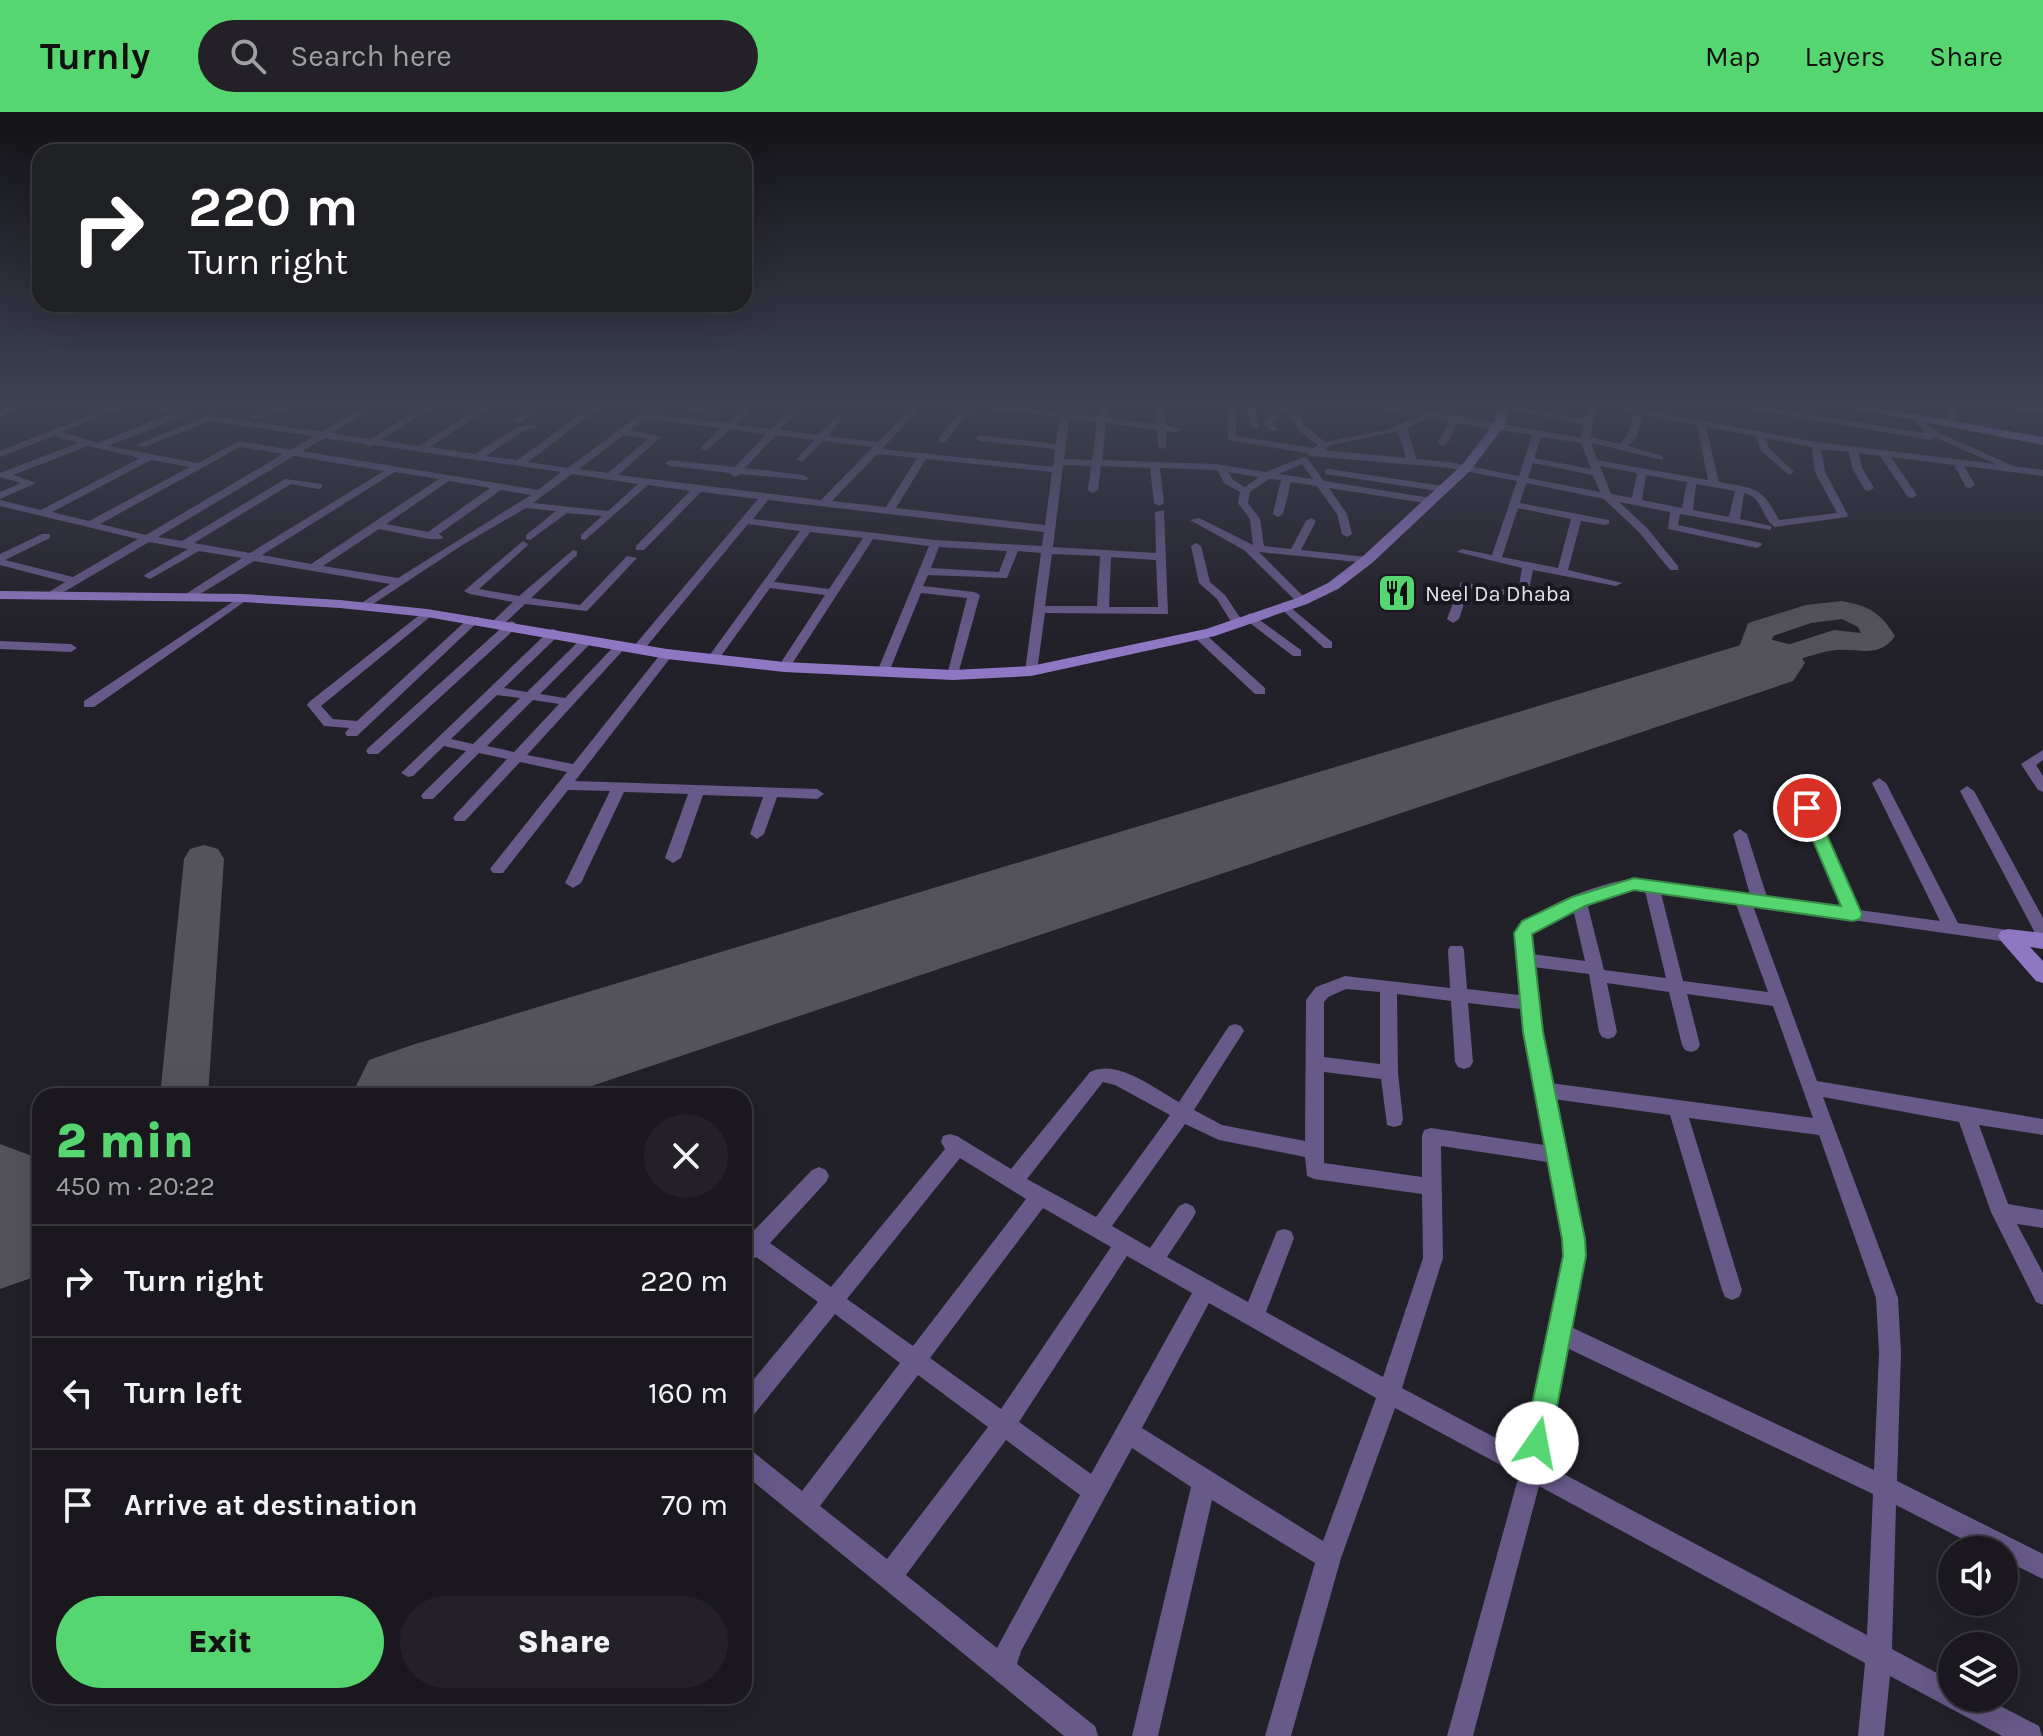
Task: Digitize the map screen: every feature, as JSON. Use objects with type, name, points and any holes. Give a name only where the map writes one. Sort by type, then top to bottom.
[{"type":"street","points":[[0,496],[31,483],[26,482]]},
{"type":"street","points":[[42,513],[102,482]]},
{"type":"street","points":[[90,525],[170,482]]},
{"type":"street","points":[[53,594],[243,482]]},
{"type":"street","points":[[183,545],[288,482]]},
{"type":"street","points":[[294,482],[318,486]]},
{"type":"street","points":[[188,597],[373,482]]},
{"type":"street","points":[[313,568],[442,482]]},
{"type":"street","points":[[476,482],[540,493]]},
{"type":"street","points":[[364,606],[460,542],[524,505],[555,482]]},
{"type":"street","points":[[585,537],[646,482],[1049,529]]},
{"type":"street","points":[[719,491],[727,482]]},
{"type":"street","points":[[824,503],[844,482]]},
{"type":"street","points":[[889,511],[907,482]]},
{"type":"street","points":[[1031,671],[1056,482]]},
{"type":"street","points":[[1093,490],[1095,482]]},
{"type":"street","points":[[1039,609],[1164,611],[1157,482]]},
{"type":"street","points":[[1229,482],[1245,491]]},
{"type":"street","points":[[1258,482],[1245,491],[1243,503],[1255,519],[1253,548],[1302,601]]},
{"type":"street","points":[[1278,514],[1286,482]]},
{"type":"street","points":[[1308,482],[1431,501]]},
{"type":"street","points":[[1395,482],[1444,489]]},
{"type":"street","points":[[0,595],[243,598],[364,606],[505,624],[712,660],[784,667],[953,675],[1031,671],[1199,635],[1302,601],[1341,581],[1452,482]]},
{"type":"street","points":[[1496,559],[1524,482]]},
{"type":"street","points":[[1539,482],[1767,528]]},
{"type":"street","points":[[1601,482],[1606,495],[1643,530],[1674,568]]},
{"type":"street","points":[[1636,502],[1640,482]]},
{"type":"street","points":[[1691,482],[1682,511],[1672,527],[1757,545]]},
{"type":"street","points":[[1702,482],[1759,494],[1775,524],[1843,515],[1825,482]]},
{"type":"street","points":[[1865,482],[1869,488]]},
{"type":"street","points":[[1903,482],[1912,495]]},
{"type":"street","points":[[1321,484],[1342,514],[1347,534]]},
{"type":"street","points":[[429,536],[499,486]]},
{"type":"street","points":[[564,510],[470,591],[583,609],[698,489]]},
{"type":"street","points":[[1734,521],[1740,489]]},
{"type":"street","points":[[638,649],[766,496]]},
{"type":"street","points":[[0,503],[147,538],[399,582]]},
{"type":"street","points":[[524,505],[610,514]]},
{"type":"street","points":[[1516,505],[1605,522]]},
{"type":"street","points":[[890,537],[907,513]]},
{"type":"street","points":[[1562,573],[1577,517]]},
{"type":"street","points":[[1195,520],[1253,548],[1367,560]]},
{"type":"street","points":[[745,521],[935,543],[1162,557]]},
{"type":"street","points":[[1295,552],[1311,521]]},
{"type":"street","points":[[377,525],[460,542]]},
{"type":"street","points":[[712,660],[807,528]]},
{"type":"street","points":[[784,667],[870,535]]},
{"type":"street","points":[[0,560],[46,536]]},
{"type":"street","points":[[883,672],[935,543]]},
{"type":"street","points":[[1196,546],[1205,583],[1244,619],[1297,653]]},
{"type":"street","points":[[150,576],[198,547]]},
{"type":"street","points":[[924,571],[1003,576],[1013,549]]},
{"type":"street","points":[[1462,552],[1616,583]]},
{"type":"street","points":[[373,751],[505,624],[522,600],[573,553]]},
{"type":"street","points":[[1103,610],[1106,554]]},
{"type":"street","points":[[0,560],[74,581]]},
{"type":"street","points":[[1453,619],[1465,584],[1523,597],[1528,566]]},
{"type":"street","points":[[766,584],[833,593]]},
{"type":"street","points":[[916,589],[974,595],[953,675]]},
{"type":"street","points":[[89,704],[243,598]]},
{"type":"street","points":[[1284,606],[1328,645]]},
{"type":"street","points":[[427,613],[314,705],[329,723],[356,730],[474,620]]},
{"type":"street","points":[[408,773],[554,633]]},
{"type":"street","points":[[1199,635],[1260,691]]},
{"type":"street","points":[[428,796],[587,640]]},
{"type":"street","points":[[0,645],[71,648]]},
{"type":"street","points":[[460,818],[621,646]]},
{"type":"street","points":[[498,869],[667,654]]},
{"type":"street","points":[[493,690],[568,702]]},
{"type":"street","points":[[374,712],[411,717]]},
{"type":"street","points":[[440,741],[576,769]]},
{"type":"street","points":[[2043,754],[2028,764],[2043,787]]},
{"type":"street","points":[[1879,783],[1952,928]]},
{"type":"street","points":[[563,785],[817,794]]},
{"type":"street","points":[[573,883],[619,787]]},
{"type":"street","points":[[673,858],[697,790]]},
{"type":"street","points":[[1967,791],[2043,933]]},
{"type":"street","points":[[757,834],[772,792]]},
{"type":"street","points":[[1807,808],[1853,914]]},
{"type":"street","points":[[1740,834],[1751,900],[1776,1000],[1887,1298],[1890,1353],[1879,1656],[1871,1736]]},
{"type":"street","points":[[1651,884],[1691,1045]]},
{"type":"street","points":[[1460,1736],[1532,1470],[1574,1256],[1574,1239],[1542,1090],[1528,1003],[1523,933],[1529,925],[1579,902],[1622,886],[1651,884],[2043,941]]},
{"type":"street","points":[[1579,902],[1608,1032]]},
{"type":"street","points":[[2008,936],[2043,975]]},
{"type":"street","points":[[1456,950],[1464,1062]]},
{"type":"street","points":[[1523,959],[1776,1000]]},
{"type":"street","points":[[1432,1187],[1314,1170],[1313,1063],[1317,995],[1345,982],[1528,1003]]},
{"type":"street","points":[[1388,986],[1389,1073],[1394,1119]]},
{"type":"street","points":[[1098,1230],[1182,1113],[1235,1031]]},
{"type":"street","points":[[1313,1063],[1389,1073]]},
{"type":"street","points":[[1013,1181],[1096,1077],[1102,1074],[1120,1079],[1219,1132],[1314,1151]]},
{"type":"street","points":[[1809,1087],[2043,1127]]},
{"type":"street","points":[[1542,1090],[1825,1128]]},
{"type":"street","points":[[1677,1108],[1732,1290]]},
{"type":"street","points":[[1966,1115],[2001,1212],[2043,1295]]},
{"type":"street","points":[[1278,1736],[1329,1558],[1389,1393],[1433,1258],[1431,1136],[1555,1155]]},
{"type":"street","points":[[752,1399],[954,1144],[1039,1197],[1389,1393],[1938,1688]]},
{"type":"street","points":[[752,1247],[819,1176]]},
{"type":"street","points":[[803,1509],[1039,1197]]},
{"type":"street","points":[[1153,1261],[1186,1212]]},
{"type":"street","points":[[2001,1212],[2043,1219]]},
{"type":"street","points":[[1253,1317],[1284,1238]]},
{"type":"street","points":[[888,1578],[1004,1424],[1124,1244]]},
{"type":"street","points":[[752,1252],[832,1300],[1095,1491]]},
{"type":"street","points":[[1003,1669],[1010,1646],[1205,1290]]},
{"type":"street","points":[[1561,1334],[1885,1487],[2043,1567]]},
{"type":"street","points":[[1128,1432],[1329,1558]]},
{"type":"street","points":[[752,1466],[1085,1736]]},
{"type":"street","points":[[1145,1736],[1204,1482]]},
{"type":"street","points":[[1984,1712],[2029,1736]]},
{"type":"taxiway","points":[[1747,669],[1759,630],[1806,614],[1842,610],[1857,613],[1870,622],[1879,636],[1868,643],[1834,640],[1764,663]]},
{"type":"taxiway","points":[[185,1088],[204,859]]},
{"type":"taxiway","points":[[0,1166],[32,1179]]},
{"type":"runway","points":[[437,1088],[1764,663]]},
{"type":"runway","points":[[0,1228],[32,1218]]},
{"type":"place","name":"Neel Da Dhaba","points":[[1397,593]]},
{"type":"route","points":[[1537,1443],[1561,1334],[1574,1239],[1542,1090],[1528,1003],[1523,933],[1529,925],[1579,902],[1634,884],[1853,914],[1807,808]]}]
